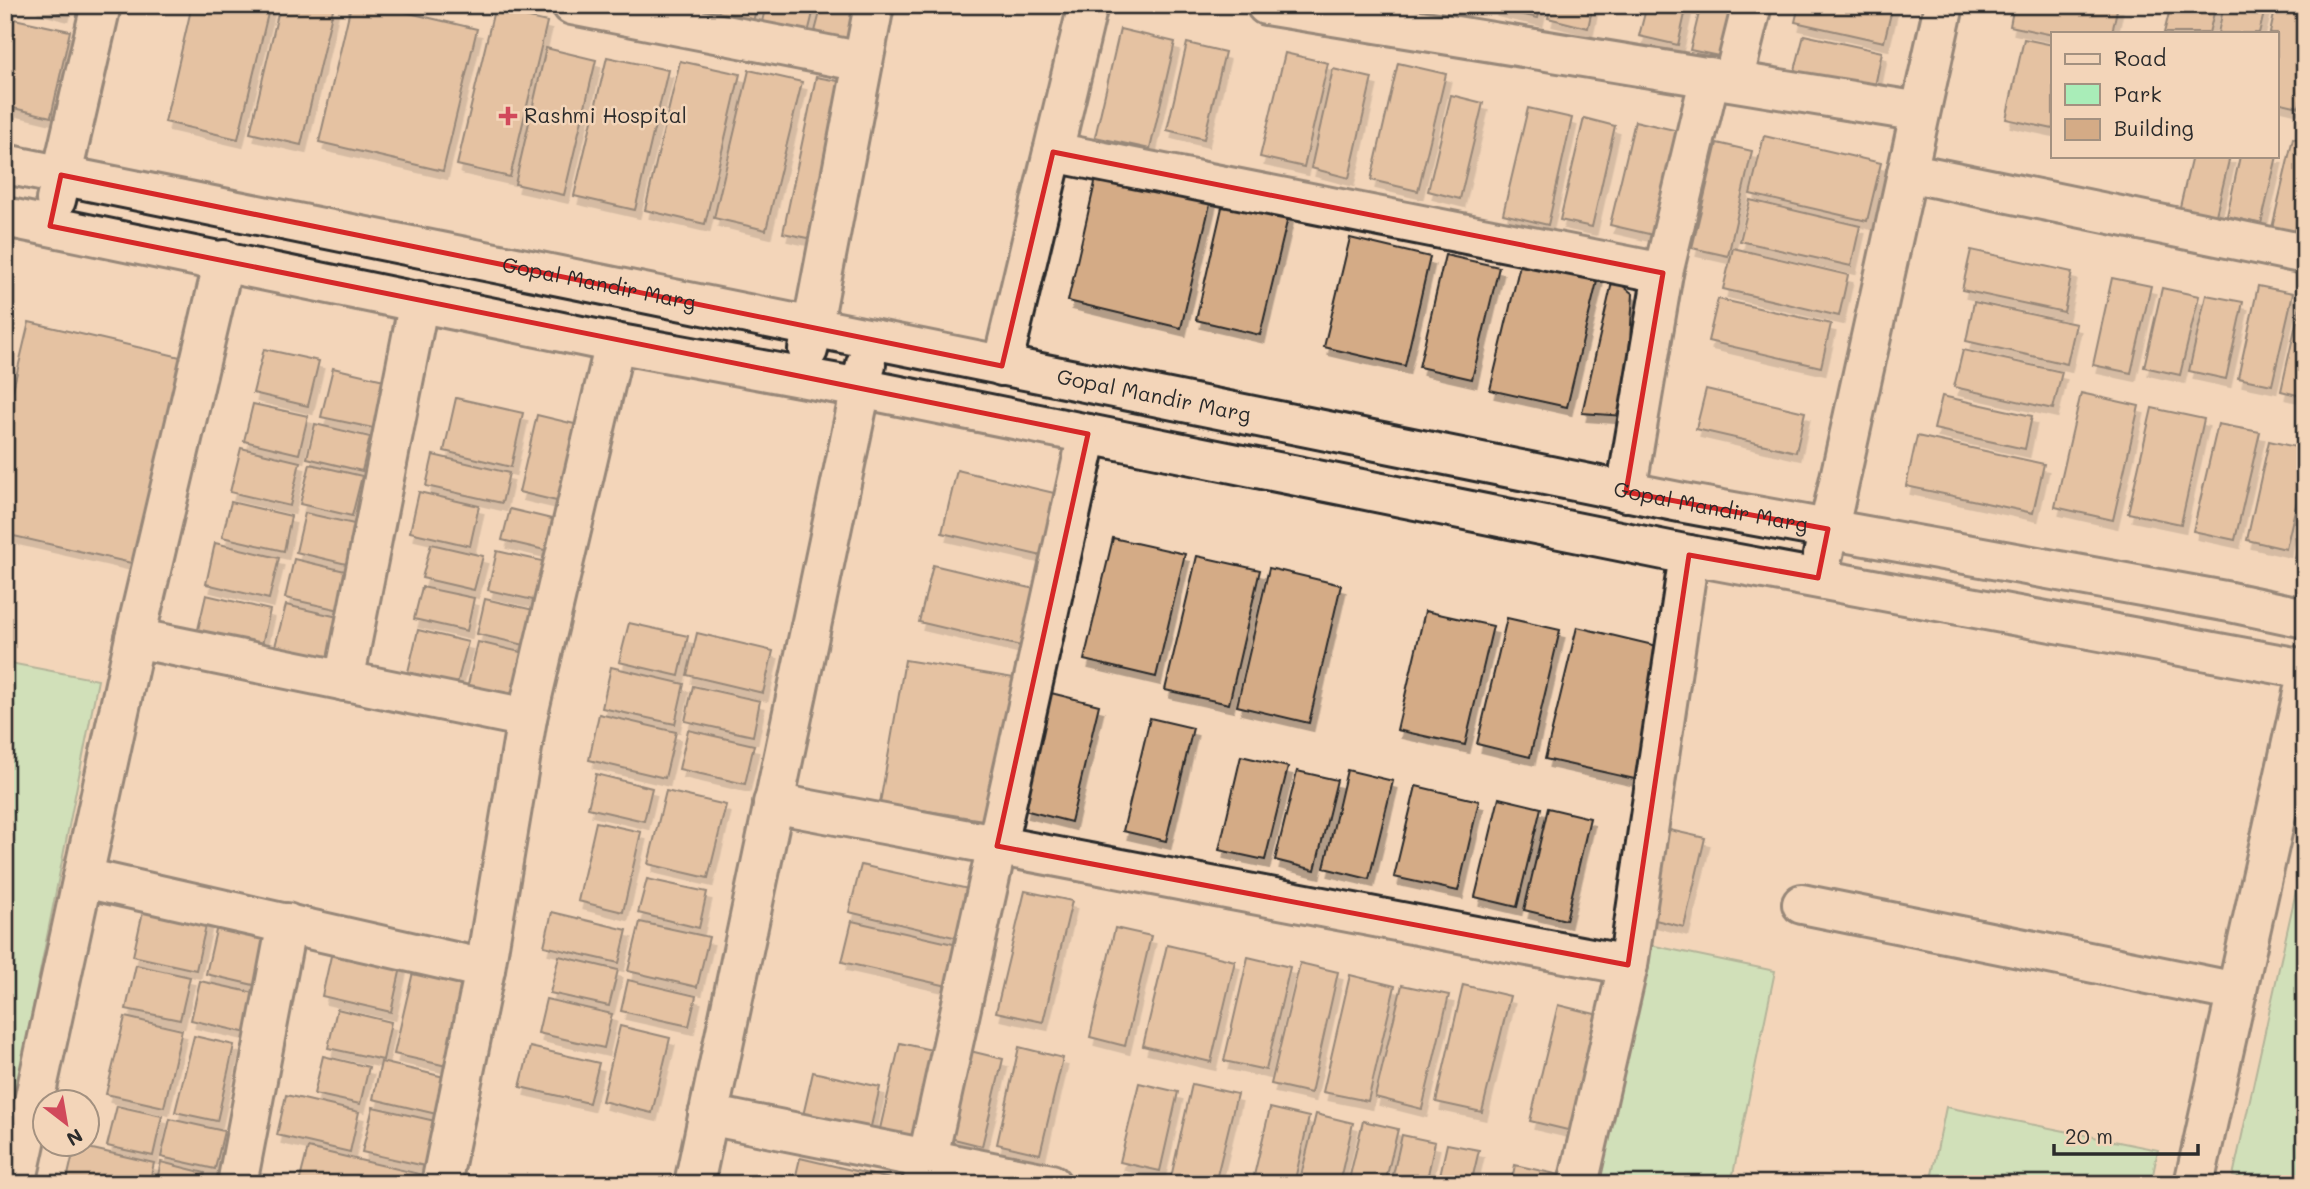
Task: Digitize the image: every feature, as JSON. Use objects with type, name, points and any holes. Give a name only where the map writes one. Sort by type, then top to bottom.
[{"type":"street","points":[[50,226],[101,5]]},
{"type":"street","points":[[572,5],[863,62]]},
{"type":"street","points":[[804,378],[874,5]]},
{"type":"street","points":[[1002,366],[1088,5]]},
{"type":"street","points":[[1266,5],[1920,112]]},
{"type":"street","points":[[1626,492],[1663,273],[1721,79],[1752,5]]},
{"type":"street","points":[[1818,578],[1944,5]]},
{"type":"street","points":[[1053,152],[1663,273]]},
{"type":"street","name":"Gopal Mandir Marg","points":[[5,164],[1626,492],[2305,618]]},
{"type":"street","points":[[1907,172],[2305,254]]},
{"type":"street","points":[[5,217],[224,260],[615,343],[860,388],[1689,555],[2305,669]]},
{"type":"street","points":[[16,1184],[135,638],[224,260]]},
{"type":"street","points":[[344,681],[419,301]]},
{"type":"street","points":[[694,1184],[871,339]]},
{"type":"street","points":[[441,1184],[485,969],[527,718],[615,343]]},
{"type":"street","points":[[925,1171],[1088,434]]},
{"type":"street","points":[[1578,1184],[1628,965],[1689,555]]},
{"type":"street","points":[[135,638],[527,718]]},
{"type":"street","points":[[2194,1184],[2305,684]]},
{"type":"street","points":[[774,803],[1628,965]]},
{"type":"street","points":[[84,878],[485,969]]},
{"type":"street","points":[[1802,904],[2236,992]]},
{"type":"street","points":[[237,1184],[287,923]]},
{"type":"street","points":[[708,1115],[925,1171],[1051,1184]]},
{"type":"highlighted area","points":[[1053,152],[1663,273],[1626,492],[1828,529],[1818,578],[1689,555],[1628,965],[997,846],[1088,434],[50,226],[61,175],[1002,366]]},
{"type":"green space","points":[[5,662],[98,680],[5,1148]]},
{"type":"green space","points":[[2296,891],[2305,893],[2305,1184],[2270,1184],[2233,1176]]},
{"type":"green space","points":[[1626,940],[1775,971],[1731,1184],[1576,1184]]},
{"type":"green space","points":[[1946,1107],[2158,1150],[2151,1184],[1930,1184]]},
{"type":"building","points":[[33,5],[66,5],[64,13]]},
{"type":"building","points":[[192,5],[270,5],[238,139],[165,122]]},
{"type":"building","points":[[280,5],[334,5],[301,145],[250,133]]},
{"type":"building","points":[[351,5],[375,5],[477,29],[443,171],[319,142]]},
{"type":"building","points":[[681,5],[714,5],[711,16],[680,9]]},
{"type":"building","points":[[720,5],[757,5],[750,35],[715,27]]},
{"type":"building","points":[[766,5],[815,5],[805,45],[759,34]]},
{"type":"building","points":[[822,5],[868,5],[857,49],[813,39]]},
{"type":"building","points":[[1494,5],[1541,5],[1538,18],[1493,8]]},
{"type":"building","points":[[1551,5],[1593,5],[1588,28],[1548,18]]},
{"type":"building","points":[[1647,5],[1687,5],[1678,45],[1639,36]]},
{"type":"building","points":[[1701,5],[1751,5],[1738,60],[1690,50]]},
{"type":"building","points":[[1799,5],[1893,5],[1884,42],[1795,22]]},
{"type":"building","points":[[2014,5],[2118,5],[2112,32],[2051,32],[2051,35],[2010,26]]},
{"type":"building","points":[[2171,5],[2216,5],[2209,32],[2164,32]]},
{"type":"building","points":[[2224,5],[2266,5],[2259,32],[2218,32]]},
{"type":"building","points":[[2276,5],[2305,7],[2305,83],[2299,107],[2278,102],[2278,32],[2270,32]]},
{"type":"building","points":[[494,10],[547,22],[510,177],[457,165]]},
{"type":"building","points":[[5,17],[70,31],[51,117],[5,106]]},
{"type":"building","points":[[1120,29],[1175,42],[1150,149],[1095,137]]},
{"type":"building","points":[[1804,35],[1882,52],[1873,96],[1793,78]]},
{"type":"building","points":[[2024,39],[2051,45],[2051,129],[2006,119]]},
{"type":"building","points":[[1187,43],[1225,52],[1204,139],[1167,130]]},
{"type":"building","points":[[546,48],[596,60],[564,195],[515,184]]},
{"type":"building","points":[[1285,53],[1328,63],[1304,167],[1260,157]]},
{"type":"building","points":[[607,57],[668,70],[635,210],[574,196]]},
{"type":"building","points":[[680,61],[740,74],[705,224],[645,210]]},
{"type":"building","points":[[1398,63],[1446,74],[1418,191],[1371,180]]},
{"type":"building","points":[[1333,69],[1372,78],[1349,178],[1311,168]]},
{"type":"building","points":[[749,70],[802,82],[766,230],[714,218]]},
{"type":"building","points":[[816,77],[849,83],[817,240],[783,233]]},
{"type":"building","points":[[1451,95],[1483,103],[1460,199],[1428,191]]},
{"type":"building","points":[[1528,108],[1572,118],[1548,225],[1503,214]]},
{"type":"building","points":[[1584,118],[1615,126],[1592,227],[1560,220]]},
{"type":"building","points":[[1635,121],[1687,133],[1662,237],[1610,225]]},
{"type":"building","points":[[1764,136],[1881,163],[1867,221],[1750,194]]},
{"type":"building","points":[[2293,138],[2305,141],[2305,235],[2272,228]]},
{"type":"building","points":[[1717,143],[1752,151],[1728,256],[1692,248]]},
{"type":"building","points":[[2192,158],[2230,158],[2215,219],[2179,211]]},
{"type":"building","points":[[2240,158],[2277,158],[2261,224],[2227,216]]},
{"type":"building","points":[[1097,174],[1211,200],[1181,328],[1068,301]]},
{"type":"building","points":[[1226,190],[1291,205],[1260,335],[1196,320]]},
{"type":"building","points":[[1750,200],[1860,226],[1851,266],[1740,241]]},
{"type":"building","points":[[1350,238],[1430,257],[1405,366],[1324,347]]},
{"type":"building","points":[[1733,248],[1848,275],[1839,316],[1723,289]]},
{"type":"building","points":[[1971,250],[2072,272],[2064,312],[1962,290]]},
{"type":"building","points":[[1445,255],[1499,267],[1472,379],[1419,367]]},
{"type":"building","points":[[1522,256],[1599,273],[1567,407],[1490,390]]},
{"type":"building","points":[[1613,278],[1633,294],[1625,416],[1582,413]]},
{"type":"building","points":[[2112,278],[2151,286],[2131,373],[2093,365]]},
{"type":"building","points":[[2258,286],[2293,293],[2272,385],[2238,378]]},
{"type":"building","points":[[2162,288],[2199,296],[2180,375],[2144,367]]},
{"type":"building","points":[[2206,295],[2243,302],[2226,379],[2189,371]]},
{"type":"building","points":[[2302,297],[2305,298],[2305,397],[2281,391]]},
{"type":"building","points":[[1718,299],[1831,324],[1821,367],[1708,341]]},
{"type":"building","points":[[1974,302],[2076,324],[2067,364],[1966,341]]},
{"type":"building","points":[[29,322],[189,359],[140,565],[5,534],[5,423]]},
{"type":"building","points":[[264,349],[319,361],[308,406],[253,393]]},
{"type":"building","points":[[1963,350],[2062,372],[2053,409],[1954,387]]},
{"type":"building","points":[[333,368],[384,380],[373,428],[321,417]]},
{"type":"building","points":[[1706,389],[1805,412],[1796,452],[1696,429]]},
{"type":"building","points":[[2081,393],[2139,406],[2113,520],[2055,507]]},
{"type":"building","points":[[1942,396],[2032,416],[2025,449],[1934,429]]},
{"type":"building","points":[[456,398],[523,413],[511,467],[444,451]]},
{"type":"building","points":[[253,404],[308,416],[299,454],[244,441]]},
{"type":"building","points":[[2152,408],[2204,419],[2181,524],[2128,513]]},
{"type":"building","points":[[537,415],[587,427],[569,504],[519,492]]},
{"type":"building","points":[[315,424],[370,437],[362,471],[307,458]]},
{"type":"building","points":[[2218,424],[2260,432],[2235,540],[2193,531]]},
{"type":"building","points":[[1917,436],[2044,464],[2033,513],[1906,486]]},
{"type":"building","points":[[2269,441],[2305,449],[2305,466],[2286,549],[2247,540]]},
{"type":"building","points":[[241,448],[300,462],[290,506],[230,492]]},
{"type":"building","points":[[433,455],[509,473],[502,503],[426,486]]},
{"type":"building","points":[[310,464],[362,476],[352,516],[300,504]]},
{"type":"building","points":[[957,470],[1071,497],[1055,559],[942,533]]},
{"type":"building","points":[[419,492],[479,506],[470,546],[410,532]]},
{"type":"building","points":[[231,502],[291,516],[284,551],[222,537]]},
{"type":"building","points":[[510,509],[556,520],[549,551],[502,540]]},
{"type":"building","points":[[305,513],[372,528],[363,568],[296,552]]},
{"type":"building","points":[[2305,516],[2305,566],[2294,564]]},
{"type":"building","points":[[1113,538],[1185,554],[1156,677],[1084,660]]},
{"type":"building","points":[[215,543],[279,558],[269,599],[206,584]]},
{"type":"building","points":[[431,544],[483,556],[474,590],[422,578]]},
{"type":"building","points":[[497,551],[551,563],[542,602],[488,590]]},
{"type":"building","points":[[1197,556],[1260,570],[1229,704],[1165,690]]},
{"type":"building","points":[[294,559],[362,575],[354,613],[285,598]]},
{"type":"building","points":[[933,565],[1039,590],[1025,647],[919,622]]},
{"type":"building","points":[[1269,568],[1341,585],[1309,723],[1237,706]]},
{"type":"building","points":[[422,587],[474,598],[467,631],[414,619]]},
{"type":"building","points":[[206,595],[270,610],[260,653],[196,638]]},
{"type":"building","points":[[485,599],[538,611],[529,646],[477,634]]},
{"type":"building","points":[[286,605],[351,620],[341,665],[274,650]]},
{"type":"building","points":[[1425,611],[1493,626],[1465,745],[1397,730]]},
{"type":"building","points":[[1507,618],[1560,630],[1530,757],[1477,744]]},
{"type":"building","points":[[629,623],[688,636],[679,676],[619,662]]},
{"type":"building","points":[[1577,627],[1670,649],[1639,780],[1545,759]]},
{"type":"building","points":[[418,630],[468,642],[457,684],[408,672]]},
{"type":"building","points":[[697,633],[773,651],[763,693],[687,675]]},
{"type":"building","points":[[478,642],[533,655],[523,702],[467,689]]},
{"type":"building","points":[[905,660],[1020,679],[995,822],[880,803]]},
{"type":"building","points":[[611,667],[684,684],[675,724],[602,708]]},
{"type":"building","points":[[693,686],[760,701],[753,736],[685,721]]},
{"type":"building","points":[[1051,693],[1099,705],[1071,822],[1024,810]]},
{"type":"building","points":[[599,714],[676,732],[665,778],[589,760]]},
{"type":"building","points":[[1150,718],[1193,728],[1166,841],[1123,831]]},
{"type":"building","points":[[688,730],[754,745],[745,784],[679,769]]},
{"type":"building","points":[[1241,756],[1288,767],[1265,860],[1219,850]]},
{"type":"building","points":[[1347,770],[1393,781],[1369,879],[1324,868]]},
{"type":"building","points":[[1297,771],[1337,780],[1315,870],[1275,860]]},
{"type":"building","points":[[596,774],[652,788],[644,821],[588,808]]},
{"type":"building","points":[[1416,786],[1479,801],[1458,891],[1394,877]]},
{"type":"building","points":[[666,791],[726,805],[708,878],[648,864]]},
{"type":"building","points":[[1499,798],[1541,808],[1517,907],[1475,897]]},
{"type":"building","points":[[1548,808],[1590,818],[1566,920],[1524,910]]},
{"type":"building","points":[[596,822],[641,832],[623,912],[578,901]]},
{"type":"building","points":[[1661,828],[1705,838],[1684,927],[1639,916]]},
{"type":"building","points":[[861,865],[973,890],[962,939],[849,912]]},
{"type":"building","points":[[647,879],[707,892],[699,928],[638,913]]},
{"type":"building","points":[[1025,891],[1072,901],[1043,1022],[996,1012]]},
{"type":"building","points":[[144,907],[207,921],[196,970],[133,956]]},
{"type":"building","points":[[552,912],[627,930],[619,963],[544,946]]},
{"type":"building","points":[[852,921],[962,946],[952,987],[842,962]]},
{"type":"building","points":[[640,922],[709,937],[697,987],[628,971]]},
{"type":"building","points":[[217,926],[283,941],[271,989],[206,974]]},
{"type":"building","points":[[1115,928],[1151,936],[1125,1046],[1090,1037]]},
{"type":"building","points":[[1167,945],[1235,961],[1211,1062],[1143,1046]]},
{"type":"building","points":[[333,947],[402,963],[391,1012],[322,996]]},
{"type":"building","points":[[559,956],[618,970],[609,1006],[550,993]]},
{"type":"building","points":[[1248,957],[1290,967],[1266,1070],[1224,1061]]},
{"type":"building","points":[[1300,963],[1338,972],[1311,1093],[1271,1084]]},
{"type":"building","points":[[136,965],[190,977],[180,1020],[126,1009]]},
{"type":"building","points":[[413,972],[471,984],[451,1067],[394,1054]]},
{"type":"building","points":[[1350,975],[1395,986],[1368,1101],[1323,1092]]},
{"type":"building","points":[[628,980],[696,996],[689,1026],[621,1011]]},
{"type":"building","points":[[200,981],[268,996],[260,1036],[191,1020]]},
{"type":"building","points":[[1402,985],[1449,995],[1422,1109],[1375,1097]]},
{"type":"building","points":[[1463,985],[1510,996],[1482,1112],[1436,1102]]},
{"type":"building","points":[[546,999],[612,1014],[604,1048],[538,1033]]},
{"type":"building","points":[[1558,1005],[1603,1016],[1576,1132],[1530,1121]]},
{"type":"building","points":[[337,1009],[391,1022],[383,1060],[328,1048]]},
{"type":"building","points":[[125,1017],[182,1030],[164,1107],[106,1094]]},
{"type":"building","points":[[620,1026],[670,1038],[652,1113],[602,1101]]},
{"type":"building","points":[[194,1036],[234,1045],[217,1121],[175,1112]]},
{"type":"building","points":[[900,1043],[941,1052],[920,1142],[879,1133]]},
{"type":"building","points":[[530,1047],[599,1063],[589,1103],[520,1087]]},
{"type":"building","points":[[1019,1047],[1063,1058],[1040,1154],[997,1144]]},
{"type":"building","points":[[966,1050],[1003,1059],[982,1146],[946,1137]]},
{"type":"building","points":[[323,1056],[369,1067],[360,1104],[314,1094]]},
{"type":"building","points":[[381,1062],[457,1080],[449,1117],[373,1099]]},
{"type":"building","points":[[813,1072],[880,1087],[869,1135],[802,1120]]},
{"type":"building","points":[[1139,1083],[1178,1092],[1160,1171],[1120,1162]]},
{"type":"building","points":[[1192,1084],[1237,1094],[1215,1184],[1170,1182]]},
{"type":"building","points":[[286,1095],[359,1112],[350,1152],[277,1135]]},
{"type":"building","points":[[117,1106],[162,1116],[153,1156],[107,1146]]},
{"type":"building","points":[[373,1107],[444,1123],[434,1168],[362,1152]]},
{"type":"building","points":[[1270,1108],[1309,1117],[1294,1184],[1252,1184]]},
{"type":"building","points":[[1316,1114],[1353,1123],[1339,1184],[1299,1184]]},
{"type":"building","points":[[170,1119],[224,1131],[215,1169],[161,1157]]},
{"type":"building","points":[[1363,1121],[1398,1129],[1385,1184],[1348,1184]]},
{"type":"building","points":[[1402,1135],[1435,1142],[1426,1184],[1391,1184]]},
{"type":"building","points":[[1447,1144],[1479,1150],[1471,1184],[1438,1184]]},
{"type":"building","points":[[308,1148],[432,1177],[430,1184],[299,1183]]},
{"type":"building","points":[[102,1151],[154,1163],[149,1184],[66,1184],[72,1158],[102,1158]]},
{"type":"building","points":[[800,1158],[899,1181],[898,1184],[794,1184]]},
{"type":"building","points":[[161,1162],[205,1173],[202,1184],[156,1184]]},
{"type":"building","points":[[1515,1165],[1560,1175],[1557,1184],[1511,1184]]},
{"type":"place","name":"Rashmi Hospital","points":[[508,116]]}]
